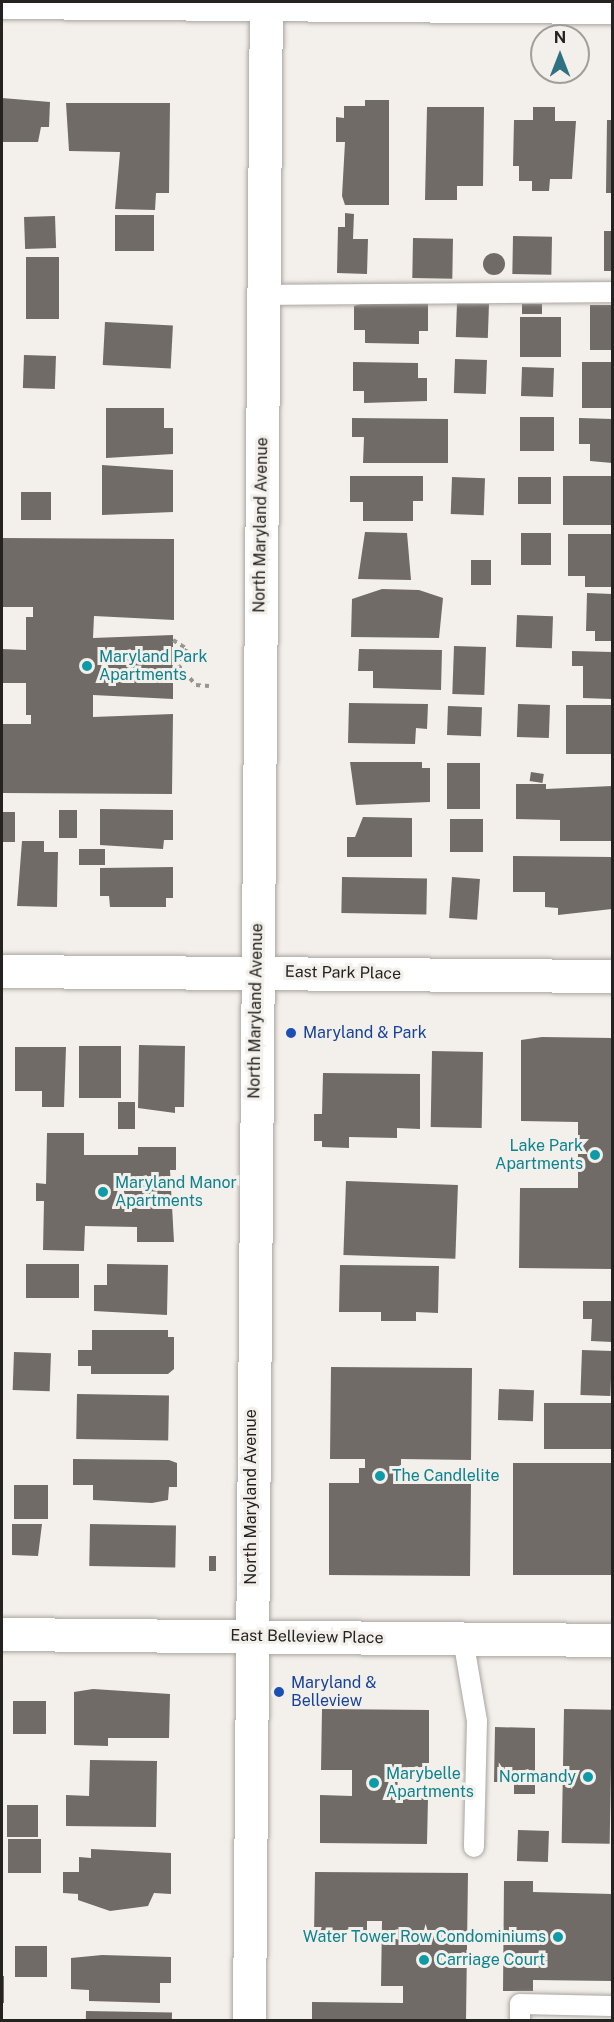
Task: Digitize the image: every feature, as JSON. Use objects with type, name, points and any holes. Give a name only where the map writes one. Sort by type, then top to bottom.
[{"type":"street","points":[[2,2],[612,8]]},
{"type":"street","name":"North Maryland Avenue","points":[[249,2020],[250,1637],[266,3]]},
{"type":"street","name":"East Park Place","points":[[2,971],[612,976]]},
{"type":"street","name":"East Belleview Place","points":[[2,1634],[612,1640]]},
{"type":"lane","points":[[264,295],[612,292]]},
{"type":"lane","points":[[463,1639],[477,1722],[474,1847]]},
{"type":"lane","points":[[520,2020],[520,2004],[612,2006]]},
{"type":"path","points":[[173,640],[187,649],[178,665],[195,685],[208,686]]},
{"type":"building","points":[[2,98],[50,102],[49,127],[41,127],[38,142],[2,142]]},
{"type":"building","points":[[365,100],[389,100],[389,205],[345,205],[342,196],[345,142],[336,142],[336,117],[344,118],[344,106],[365,106]]},
{"type":"building","points":[[66,103],[170,103],[169,193],[156,193],[155,210],[115,209],[120,152],[69,151]]},
{"type":"building","points":[[427,107],[484,107],[483,186],[457,186],[457,200],[425,200]]},
{"type":"building","points":[[533,107],[555,107],[555,121],[576,121],[572,179],[550,179],[549,191],[532,191],[532,181],[519,181],[519,166],[513,166],[514,120],[533,120]]},
{"type":"building","points":[[607,120],[612,120],[612,193],[606,193]]},
{"type":"building","points":[[345,213],[354,214],[353,239],[368,239],[367,274],[337,273],[338,227],[345,227]]},
{"type":"building","points":[[115,215],[154,215],[154,251],[115,251]]},
{"type":"building","points":[[55,216],[56,248],[25,249],[24,217]]},
{"type":"building","points":[[604,231],[612,231],[612,271],[604,271]]},
{"type":"building","points":[[513,236],[552,237],[551,275],[512,274]]},
{"type":"building","points":[[413,238],[453,239],[452,279],[412,278]]},
{"type":"building","points":[[494,253],[502,256],[505,264],[502,272],[494,275],[486,272],[483,264],[486,256]]},
{"type":"building","points":[[26,257],[59,257],[59,319],[26,319]]},
{"type":"building","points":[[365,303],[428,303],[428,331],[419,331],[419,344],[365,343],[365,330],[354,330],[354,306]]},
{"type":"building","points":[[457,303],[489,304],[488,338],[456,337]]},
{"type":"building","points":[[522,304],[542,304],[542,314],[522,314]]},
{"type":"building","points":[[590,305],[612,305],[612,350],[590,350]]},
{"type":"building","points":[[520,317],[561,317],[561,357],[520,357]]},
{"type":"building","points":[[105,322],[173,326],[171,368],[103,365]]},
{"type":"building","points":[[24,355],[56,356],[55,389],[23,388]]},
{"type":"building","points":[[455,359],[487,360],[486,394],[454,393]]},
{"type":"building","points":[[353,362],[418,363],[418,378],[427,378],[427,401],[364,403],[364,391],[353,391]]},
{"type":"building","points":[[582,362],[612,362],[612,408],[582,408]]},
{"type":"building","points":[[522,367],[554,368],[553,397],[521,396]]},
{"type":"building","points":[[106,408],[164,408],[164,428],[173,428],[173,454],[106,458]]},
{"type":"building","points":[[520,417],[554,417],[554,451],[520,451]]},
{"type":"building","points":[[352,418],[448,419],[448,463],[363,463],[364,437],[352,437]]},
{"type":"building","points":[[579,418],[612,419],[612,463],[590,461],[590,444],[579,444]]},
{"type":"building","points":[[102,465],[173,470],[173,512],[102,515]]},
{"type":"building","points":[[350,476],[423,476],[423,501],[413,501],[413,521],[363,521],[363,502],[350,502]]},
{"type":"building","points":[[563,476],[612,476],[612,525],[563,525]]},
{"type":"building","points":[[452,477],[485,478],[484,515],[451,514]]},
{"type":"building","points":[[518,477],[551,477],[551,504],[518,504]]},
{"type":"building","points":[[21,492],[51,492],[51,520],[21,520]]},
{"type":"building","points":[[365,532],[407,533],[411,580],[358,579]]},
{"type":"building","points":[[521,533],[551,533],[551,565],[521,565]]},
{"type":"building","points":[[568,534],[612,534],[612,587],[585,587],[585,576],[568,576]]},
{"type":"building","name":"Maryland Park Apartments","points":[[2,538],[174,539],[174,620],[94,616],[93,638],[173,635],[173,699],[93,695],[93,717],[173,714],[172,794],[2,793],[2,724],[31,724],[31,715],[26,715],[26,683],[2,683],[2,649],[26,650],[26,617],[33,617],[33,607],[2,607]]},
{"type":"building","points":[[471,560],[491,560],[491,585],[471,585]]},
{"type":"building","points":[[382,589],[419,590],[443,598],[439,638],[351,637],[352,599]]},
{"type":"building","points":[[587,593],[612,594],[612,641],[595,641],[595,631],[586,631]]},
{"type":"building","points":[[517,615],[553,616],[552,648],[516,647]]},
{"type":"building","points":[[454,646],[486,647],[484,695],[452,694]]},
{"type":"building","points":[[359,649],[442,650],[441,690],[373,688],[373,671],[358,671]]},
{"type":"building","points":[[572,651],[612,652],[612,699],[583,698],[583,666],[572,666]]},
{"type":"building","points":[[349,703],[428,704],[427,729],[416,728],[415,744],[348,743]]},
{"type":"building","points":[[518,704],[550,705],[549,738],[517,737]]},
{"type":"building","points":[[566,705],[612,705],[612,754],[566,754]]},
{"type":"building","points":[[448,706],[482,707],[481,736],[447,735]]},
{"type":"building","points":[[350,762],[422,762],[422,768],[430,768],[430,802],[356,805]]},
{"type":"building","points":[[447,763],[480,763],[480,809],[447,809]]},
{"type":"building","points":[[531,772],[544,774],[542,783],[530,781]]},
{"type":"building","points":[[516,784],[546,784],[546,789],[612,786],[612,841],[560,841],[560,820],[516,819]]},
{"type":"building","points":[[100,809],[173,810],[173,840],[164,840],[163,849],[100,845]]},
{"type":"building","points":[[59,810],[77,810],[77,838],[59,838]]},
{"type":"building","points":[[2,812],[15,812],[15,842],[2,842]]},
{"type":"building","points":[[363,817],[412,818],[412,857],[347,857],[347,837],[355,837]]},
{"type":"building","points":[[450,819],[483,819],[483,852],[450,852]]},
{"type":"building","points":[[22,841],[44,841],[44,852],[58,852],[57,907],[17,906]]},
{"type":"building","points":[[79,849],[105,849],[105,865],[79,865]]},
{"type":"building","points":[[513,856],[612,857],[612,909],[558,915],[558,908],[545,907],[545,892],[513,892]]},
{"type":"building","points":[[173,867],[173,898],[166,898],[166,907],[110,907],[109,896],[100,896],[100,868]]},
{"type":"building","points":[[342,877],[427,878],[426,914],[341,913]]},
{"type":"building","points":[[452,877],[480,879],[477,920],[449,918]]},
{"type":"building","name":"Lake Park Apartments","points":[[542,1037],[612,1038],[612,1269],[519,1268],[520,1188],[578,1188],[578,1122],[521,1121],[521,1040]]},
{"type":"building","points":[[139,1045],[185,1046],[184,1107],[175,1107],[175,1113],[138,1108]]},
{"type":"building","points":[[79,1046],[121,1046],[121,1098],[79,1098]]},
{"type":"building","points":[[15,1047],[66,1047],[64,1107],[42,1107],[42,1091],[15,1091]]},
{"type":"building","points":[[432,1051],[483,1052],[482,1128],[431,1127]]},
{"type":"building","points":[[323,1073],[420,1074],[420,1129],[397,1128],[397,1138],[349,1137],[349,1148],[322,1147],[322,1141],[314,1141],[314,1114],[322,1114]]},
{"type":"building","points":[[118,1102],[135,1102],[135,1129],[118,1129]]},
{"type":"building","name":"Maryland Manor Apartments","points":[[47,1133],[84,1133],[84,1155],[138,1155],[138,1147],[176,1147],[176,1170],[170,1170],[174,1242],[137,1242],[137,1227],[85,1226],[84,1251],[43,1250],[44,1201],[36,1201],[36,1183],[46,1184]]},
{"type":"building","points":[[346,1181],[458,1185],[455,1259],[343,1255]]},
{"type":"building","points":[[26,1264],[79,1264],[79,1298],[26,1298]]},
{"type":"building","points":[[107,1264],[168,1265],[167,1315],[94,1311],[94,1285],[107,1285]]},
{"type":"building","points":[[340,1265],[439,1266],[438,1313],[416,1312],[416,1321],[381,1321],[381,1312],[339,1312]]},
{"type":"building","points":[[583,1301],[612,1301],[612,1342],[591,1341],[592,1319],[583,1319]]},
{"type":"building","points":[[92,1330],[168,1330],[168,1337],[174,1337],[174,1369],[168,1374],[91,1374],[91,1366],[78,1366],[78,1350],[92,1350]]},
{"type":"building","points":[[582,1350],[612,1351],[610,1396],[580,1395]]},
{"type":"building","points":[[14,1352],[51,1353],[50,1391],[13,1390]]},
{"type":"building","name":"The Candlelite","points":[[331,1367],[472,1368],[471,1460],[401,1459],[401,1484],[471,1484],[470,1576],[329,1575],[329,1483],[359,1483],[359,1468],[365,1468],[365,1459],[330,1459]]},
{"type":"building","points":[[499,1389],[534,1390],[533,1421],[498,1420]]},
{"type":"building","points":[[77,1394],[169,1396],[168,1441],[76,1439]]},
{"type":"building","points":[[544,1403],[612,1403],[612,1449],[544,1449]]},
{"type":"building","points":[[73,1459],[169,1460],[177,1463],[177,1487],[169,1487],[168,1500],[152,1503],[93,1500],[93,1485],[73,1485]]},
{"type":"building","points":[[513,1463],[612,1463],[612,1575],[513,1575]]},
{"type":"building","points":[[14,1485],[48,1485],[48,1519],[14,1519]]},
{"type":"building","points":[[12,1524],[42,1524],[38,1556],[12,1555]]},
{"type":"building","points":[[90,1524],[176,1526],[175,1567],[89,1566]]},
{"type":"building","points":[[209,1556],[216,1556],[216,1571],[209,1571]]},
{"type":"building","points":[[93,1689],[170,1694],[169,1738],[108,1738],[108,1746],[74,1745],[74,1692]]},
{"type":"building","points":[[13,1701],[46,1701],[46,1734],[13,1734]]},
{"type":"building","name":"Marybelle Apartments","points":[[322,1709],[429,1710],[429,1772],[398,1771],[397,1798],[428,1798],[427,1844],[320,1843],[320,1795],[352,1796],[352,1770],[321,1770]]},
{"type":"building","name":"Normandy","points":[[564,1709],[612,1710],[610,1844],[562,1843]]},
{"type":"building","points":[[495,1727],[535,1728],[535,1794],[514,1794],[514,1782],[494,1782]]},
{"type":"building","points":[[90,1760],[157,1761],[156,1827],[66,1826],[66,1795],[89,1796]]},
{"type":"building","points":[[7,1805],[38,1805],[38,1837],[7,1837]]},
{"type":"building","points":[[518,1830],[549,1831],[548,1862],[517,1861]]},
{"type":"building","points":[[8,1839],[41,1839],[41,1873],[8,1873]]},
{"type":"building","points":[[91,1849],[171,1853],[171,1894],[154,1893],[148,1906],[110,1911],[78,1900],[78,1894],[63,1893],[63,1872],[79,1872],[79,1857],[91,1858]]},
{"type":"building","name":"Carriage Court","points":[[315,1872],[468,1873],[466,2020],[312,2020],[312,2002],[403,2003],[403,1986],[381,1986],[382,1921],[367,1921],[367,1934],[314,1934]]},
{"type":"building","name":"Water Tower Row Condominiums","points":[[504,1881],[533,1881],[533,1892],[612,1894],[612,1981],[533,1980],[533,1991],[503,1991]]},
{"type":"building","points":[[15,1946],[47,1946],[47,1977],[15,1977]]},
{"type":"building","points":[[102,1955],[171,1957],[171,1983],[160,1983],[160,2003],[89,2001],[89,1990],[71,1989],[71,1958]]},
{"type":"building","points":[[2,1976],[4,1976],[4,2003],[2,2003]]},
{"type":"building","points":[[86,2011],[172,2013],[172,2020],[86,2020]]},
{"type":"place","name":"Maryland Park Apartments","points":[[87,666]]},
{"type":"place","name":"Maryland & Park","points":[[291,1033]]},
{"type":"place","name":"Lake Park Apartments","points":[[595,1155]]},
{"type":"place","name":"Maryland Manor Apartments","points":[[103,1192]]},
{"type":"place","name":"The Candlelite","points":[[380,1476]]},
{"type":"place","name":"Maryland & Belleview","points":[[279,1692]]},
{"type":"place","name":"Normandy","points":[[588,1777]]},
{"type":"place","name":"Marybelle Apartments","points":[[374,1783]]},
{"type":"place","name":"Water Tower Row Condominiums","points":[[558,1937]]},
{"type":"place","name":"Carriage Court","points":[[424,1960]]}]
